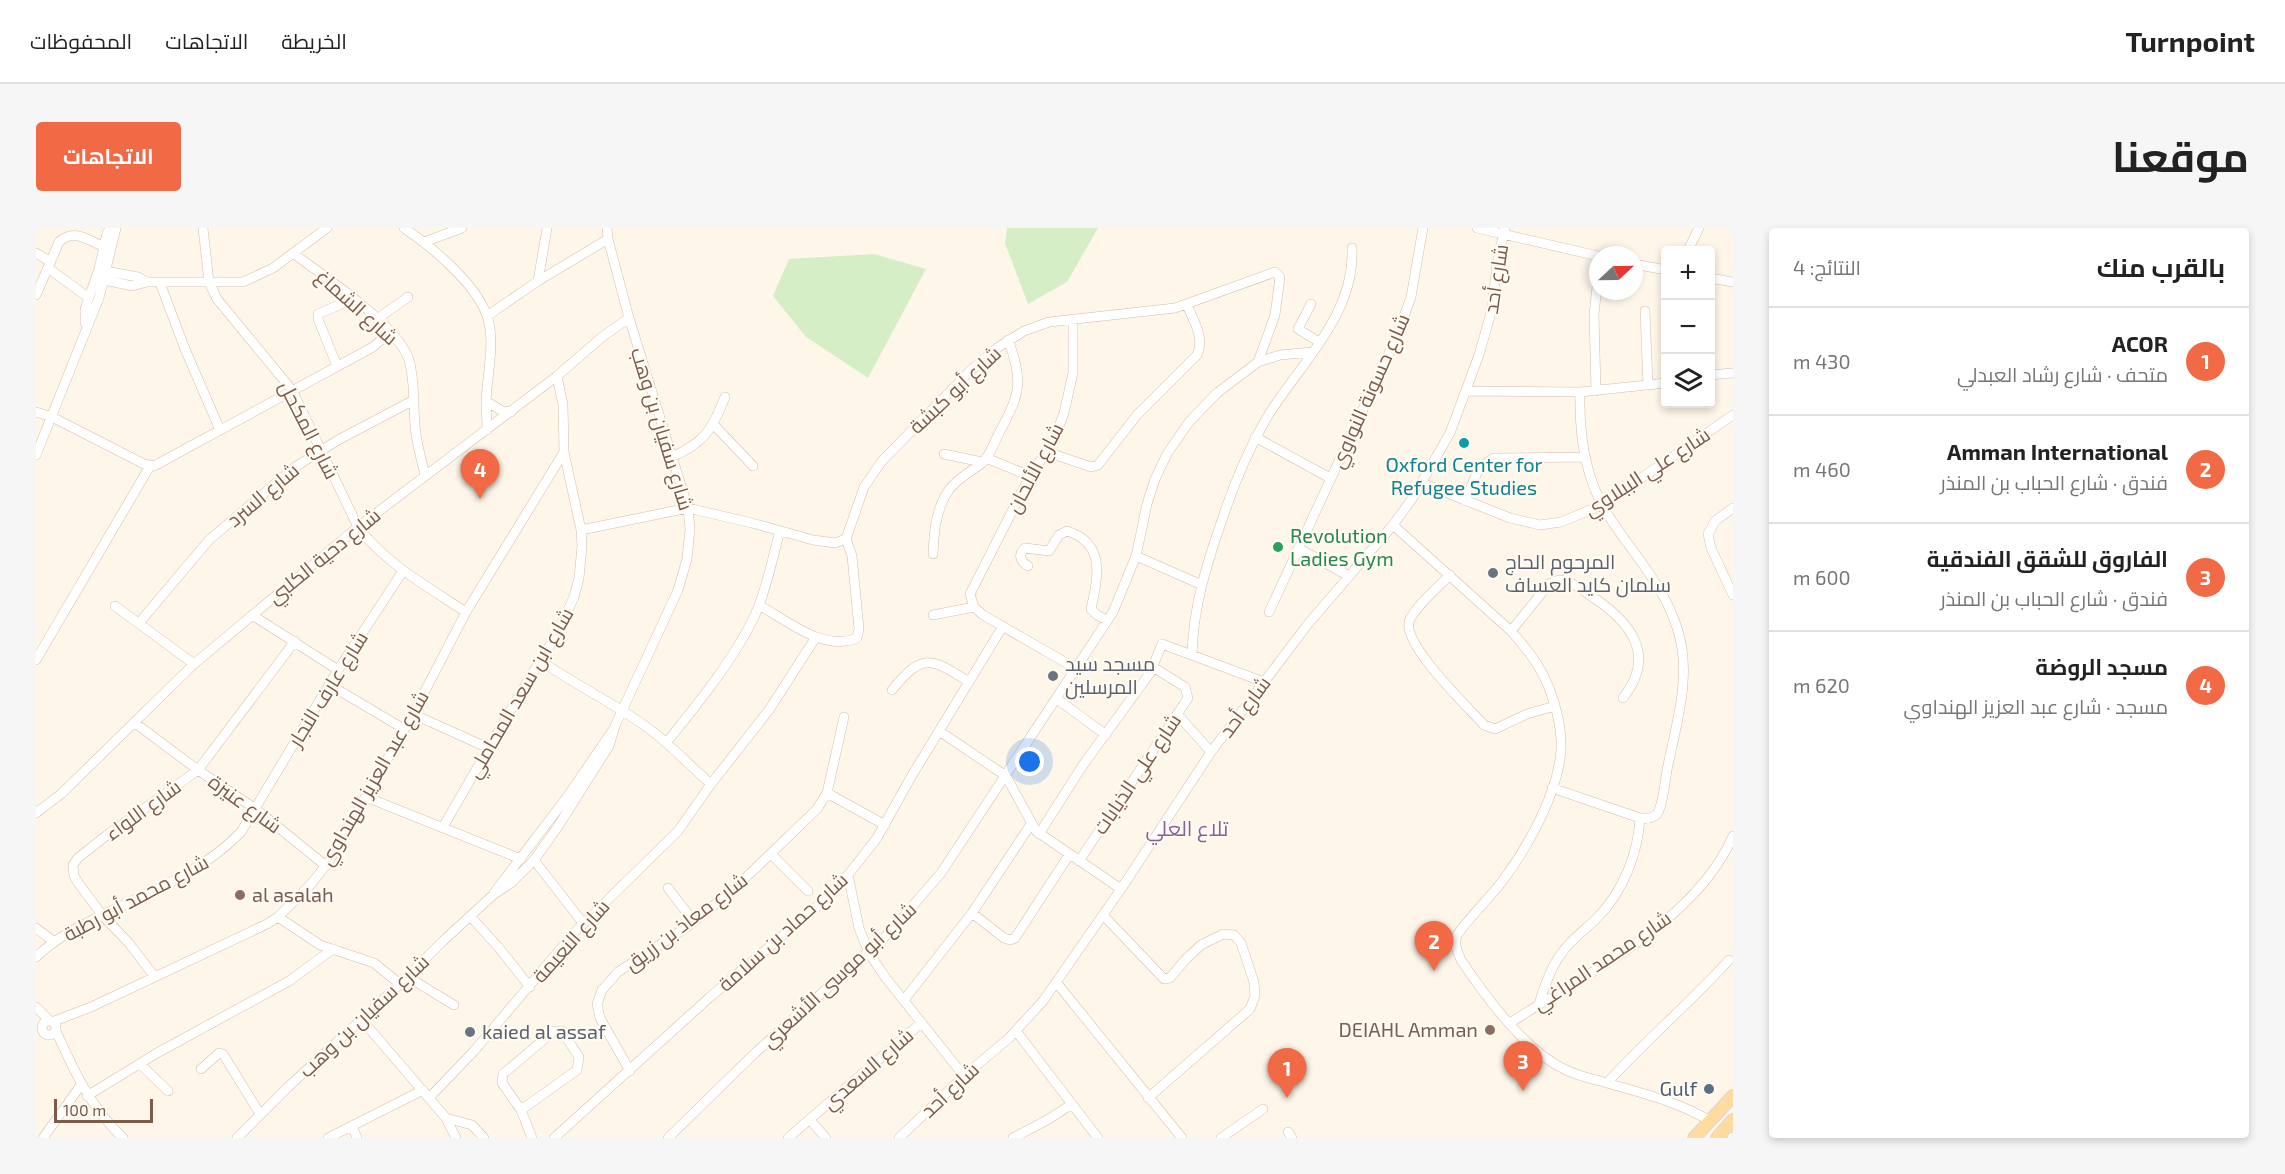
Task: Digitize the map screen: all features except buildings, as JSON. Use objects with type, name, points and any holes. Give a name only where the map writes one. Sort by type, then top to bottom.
[{"type":"main road","points":[[1694,1138],[1733,1096]]},
{"type":"main road","points":[[1717,1138],[1733,1119]]},
{"type":"street","points":[[107,250],[107,233],[111,228]]},
{"type":"street","points":[[36,455],[86,330],[107,250],[116,228]]},
{"type":"street","points":[[101,275],[159,283],[243,282],[273,268],[327,228]]},
{"type":"street","points":[[404,228],[424,242],[461,277],[487,316],[490,326],[488,394],[490,427]]},
{"type":"street","points":[[424,242],[462,228]]},
{"type":"street","points":[[538,281],[547,228]]},
{"type":"street","name":"شارع سفيان بن وهب","points":[[493,895],[498,885],[521,859],[567,797],[615,726],[665,622],[684,572],[690,538],[688,508],[629,318],[607,228]]},
{"type":"street","name":"شارع حسونة النواوي","points":[[1269,612],[1404,320],[1411,297],[1423,228]]},
{"type":"street","points":[[1476,228],[1504,231],[1589,254]]},
{"type":"street","points":[[1690,246],[1699,228]]},
{"type":"street","points":[[206,230],[209,282]]},
{"type":"street","name":"شارع أحد","points":[[899,1138],[964,1076],[1016,1031],[1043,1001],[1211,752],[1308,624],[1393,525],[1422,483],[1446,440],[1467,391],[1489,321],[1504,231]]},
{"type":"street","points":[[36,295],[59,242],[70,234],[78,235],[107,250],[118,267],[132,281]]},
{"type":"street","points":[[487,316],[538,281],[608,239]]},
{"type":"street","points":[[1192,655],[1195,613],[1202,585],[1243,462],[1255,437],[1343,303],[1351,270],[1352,248]]},
{"type":"street","points":[[36,254],[94,298]]},
{"type":"street","name":"شارع الشماغ","points":[[294,254],[353,299],[401,345],[408,358],[416,437],[425,475]]},
{"type":"street","points":[[1643,266],[1661,269]]},
{"type":"street","name":"شارع أبو كبشة","points":[[846,539],[864,487],[882,461],[971,370],[1008,340],[1037,324],[1156,312],[1187,305],[1277,272],[1280,283],[1278,302],[1258,362]]},
{"type":"street","points":[[1715,279],[1733,282]]},
{"type":"street","points":[[94,298],[132,281]]},
{"type":"street","name":"شارع المكحل","points":[[209,282],[217,299],[292,390],[358,526],[366,537],[403,571],[466,612]]},
{"type":"street","points":[[159,283],[220,430]]},
{"type":"street","points":[[376,319],[408,297]]},
{"type":"street","points":[[337,366],[318,314],[353,299]]},
{"type":"street","points":[[1596,300],[1596,391]]},
{"type":"street","points":[[1311,304],[1298,329],[1319,342]]},
{"type":"street","points":[[1047,452],[1091,467],[1098,465],[1137,415],[1197,355],[1201,347],[1201,339],[1187,305]]},
{"type":"street","points":[[1645,310],[1648,385]]},
{"type":"street","name":"شارع دحية الكلبي","points":[[36,813],[61,794],[194,664],[358,526],[511,412],[629,318]]},
{"type":"street","name":"شارع الألحان","points":[[974,607],[970,598],[972,587],[1030,476],[1047,452],[1064,413],[1073,373],[1073,320]]},
{"type":"street","points":[[36,660],[150,466],[373,347],[390,332]]},
{"type":"street","points":[[933,554],[936,518],[946,495],[953,484],[984,460],[1009,415],[1018,392],[1018,370],[1008,340]]},
{"type":"street","name":"شارع أبو موسى الأشعري","points":[[668,1138],[749,1058],[869,953],[908,914],[941,873],[1057,699],[1120,598],[1136,556],[1155,479],[1179,434],[1199,409],[1258,362],[1280,355],[1312,352]]},
{"type":"street","points":[[1715,375],[1733,373]]},
{"type":"street","name":"شارع ابن سعد المحاملي","points":[[443,827],[557,634],[574,597],[582,562],[581,530],[564,452],[563,405],[557,376]]},
{"type":"street","points":[[1467,391],[1580,392],[1661,383]]},
{"type":"street","points":[[1552,788],[1640,818],[1652,817],[1659,809],[1682,684],[1682,649],[1675,620],[1658,585],[1602,506],[1585,457],[1580,392]]},
{"type":"street","points":[[488,394],[491,404],[490,427]]},
{"type":"street","points":[[672,457],[701,441],[714,425],[725,397]]},
{"type":"street","name":"شارع السرد","points":[[139,623],[209,540],[296,467],[321,450],[414,400]]},
{"type":"street","points":[[491,404],[502,411],[511,412]]},
{"type":"street","points":[[36,412],[52,417],[150,466]]},
{"type":"street","name":"شارع علي الببلاوي","points":[[1422,483],[1510,518],[1540,525],[1569,520],[1602,506],[1733,415]]},
{"type":"street","points":[[714,425],[753,466]]},
{"type":"street","points":[[1255,437],[1330,478]]},
{"type":"street","name":"شارع عبد العزيز الهنداوي","points":[[48,1029],[278,917],[312,883],[326,866],[414,714],[466,612],[564,452]]},
{"type":"street","points":[[944,454],[984,460],[1030,476]]},
{"type":"street","points":[[1465,501],[1479,468],[1494,458],[1585,457]]},
{"type":"street","points":[[581,530],[688,508],[824,542],[840,543],[846,539],[852,556],[859,635],[846,641],[834,642],[816,637],[759,605]]},
{"type":"street","points":[[1733,508],[1715,521],[1708,534],[1711,548],[1733,595]]},
{"type":"street","points":[[1393,525],[1511,631],[1539,668],[1555,706],[1559,724],[1561,751],[1552,788],[1536,826],[1520,854],[1490,897],[1463,926],[1455,941],[1461,960],[1510,1023],[1555,1064],[1565,1070],[1660,1099],[1710,1121]]},
{"type":"street","points":[[666,743],[717,677],[753,619],[780,531]]},
{"type":"street","points":[[1028,566],[1020,558],[1024,548],[1048,552],[1059,535],[1067,531],[1087,540],[1093,551],[1097,582],[1091,609],[1107,620]]},
{"type":"street","points":[[1298,548],[1349,576]]},
{"type":"street","points":[[1136,556],[1202,585]]},
{"type":"street","name":"شارع عارف النجار","points":[[257,810],[338,670],[403,571]]},
{"type":"street","points":[[1450,574],[1410,619],[1409,631],[1418,650],[1490,729],[1555,706]]},
{"type":"street","points":[[1511,631],[1549,584],[1559,579],[1570,582],[1620,618],[1635,639],[1639,670],[1623,698]]},
{"type":"street","points":[[115,606],[194,664]]},
{"type":"street","points":[[933,615],[974,607],[982,615],[1075,668]]},
{"type":"street","points":[[252,615],[338,670]]},
{"type":"street","name":"شارع حماد بن سلامة","points":[[554,1138],[710,997],[820,904],[849,875],[874,844],[1003,626]]},
{"type":"street","name":"شارع النعيمة","points":[[328,1138],[426,1094],[474,1051],[583,923],[663,848],[769,710],[816,637]]},
{"type":"street","name":"شارع اللواء","points":[[154,976],[102,915],[74,876],[73,865],[78,858],[198,770],[294,641]]},
{"type":"street","points":[[1039,834],[1083,765],[1153,667],[1161,646],[1165,644],[1264,682]]},
{"type":"street","points":[[541,661],[572,683],[643,724],[711,784]]},
{"type":"street","points":[[892,690],[911,668],[928,662],[942,666],[969,682]]},
{"type":"street","name":"شارع علي الذيابات","points":[[1079,861],[1188,698],[1188,691],[1185,687],[1153,667]]},
{"type":"street","points":[[330,685],[404,729]]},
{"type":"street","points":[[1057,699],[1106,735]]},
{"type":"street","points":[[414,714],[488,748]]},
{"type":"street","points":[[1178,715],[1211,752]]},
{"type":"street","name":"شارع معاذ بن زريق","points":[[630,1071],[600,1018],[598,996],[618,972],[694,922],[772,855],[817,809],[827,793],[844,717]]},
{"type":"street","name":"شارع عنيزة","points":[[135,723],[257,810],[326,866]]},
{"type":"street","name":"شارع سفيان بن وهب","points":[[237,1138],[404,981],[443,941],[493,895],[511,883],[534,860],[609,746],[615,726]]},
{"type":"street","points":[[939,731],[1006,776],[1031,824],[1039,834],[1120,889]]},
{"type":"street","points":[[827,793],[885,825]]},
{"type":"street","points":[[366,797],[521,859]]},
{"type":"street","name":"شارع محمد أبو رطبة","points":[[36,957],[53,941],[182,876],[218,854],[241,832],[257,810]]},
{"type":"street","points":[[1539,1005],[1551,970],[1562,952],[1603,911],[1624,880],[1635,852],[1640,818]]},
{"type":"street","points":[[904,1000],[972,913],[1031,824]]},
{"type":"street","name":"شارع محمد المراغي","points":[[1510,1023],[1605,963],[1681,906],[1711,876],[1733,837]]},
{"type":"street","points":[[772,855],[808,891]]},
{"type":"street","points":[[972,913],[1004,938],[1010,940],[1015,938],[1069,855]]},
{"type":"street","points":[[534,860],[583,923]]},
{"type":"street","points":[[849,875],[859,928],[869,953],[964,1076]]},
{"type":"street","points":[[668,888],[694,922]]},
{"type":"street","points":[[1103,915],[1164,979],[1170,978],[1202,945],[1224,934],[1234,935],[1241,943],[1254,982],[1255,996],[1250,1009],[1148,1098]]},
{"type":"street","points":[[278,917],[306,937],[374,963],[404,981],[454,1005]]},
{"type":"street","points":[[471,917],[530,987]]},
{"type":"street","points":[[36,928],[53,941]]},
{"type":"street","points":[[87,1096],[266,992],[289,981],[333,949]]},
{"type":"street","points":[[1607,1083],[1644,1043],[1704,988],[1729,960]]},
{"type":"street","points":[[1056,982],[1182,1138]]},
{"type":"street","points":[[36,1007],[87,1096],[103,1118],[123,1138]]},
{"type":"street","points":[[36,1016],[48,1029]]},
{"type":"street","points":[[362,1020],[446,1118],[456,1138]]},
{"type":"street","name":"شارع السعدي","points":[[788,1138],[921,1023]]},
{"type":"street","points":[[521,1110],[577,1071],[579,1057],[562,1031],[554,1031],[503,1074],[502,1083],[521,1110],[532,1138]]},
{"type":"street","points":[[1016,1031],[1098,1138]]},
{"type":"street","points":[[201,1069],[219,1053],[223,1054],[261,1114]]},
{"type":"street","points":[[140,1064],[168,1091]]},
{"type":"street","points":[[43,1138],[81,1085]]},
{"type":"street","points":[[1013,1138],[1072,1104]]},
{"type":"street","points":[[1221,1138],[1263,1109]]},
{"type":"street","points":[[446,1118],[472,1125],[484,1138]]},
{"type":"street","points":[[810,1120],[826,1138]]},
{"type":"street","points":[[352,1126],[357,1138]]},
{"type":"green space","points":[[1007,228],[1098,228],[1067,282],[1028,304],[1005,243]]},
{"type":"green space","points":[[874,254],[926,269],[868,378],[806,337],[773,296],[789,259]]},
{"type":"place","name":"Oxford Center for Refugee Studies","points":[[1464,443]]},
{"type":"place","name":"مسجد الروضة","points":[[480,499]]},
{"type":"place","name":"Revolution Ladies Gym","points":[[1278,547]]},
{"type":"place","name":"المرحوم الحاج سلمان كايد العساف","points":[[1493,573]]},
{"type":"place","name":"مسجد سيد المرسلين","points":[[1053,676]]},
{"type":"place","name":"al asalah","points":[[240,895]]},
{"type":"place","name":"Amman International","points":[[1434,971]]},
{"type":"place","name":"DEIAHL Amman","points":[[1490,1030]]},
{"type":"place","name":"kaied al assaf","points":[[470,1032]]},
{"type":"place","name":"Gulf","points":[[1709,1089]]},
{"type":"place","name":"الفاروق للشقق الفندقية","points":[[1523,1091]]},
{"type":"place","name":"ACOR","points":[[1287,1098]]},
{"type":"district","name":"تلاع العلي","points":[[1187,829]]}]
